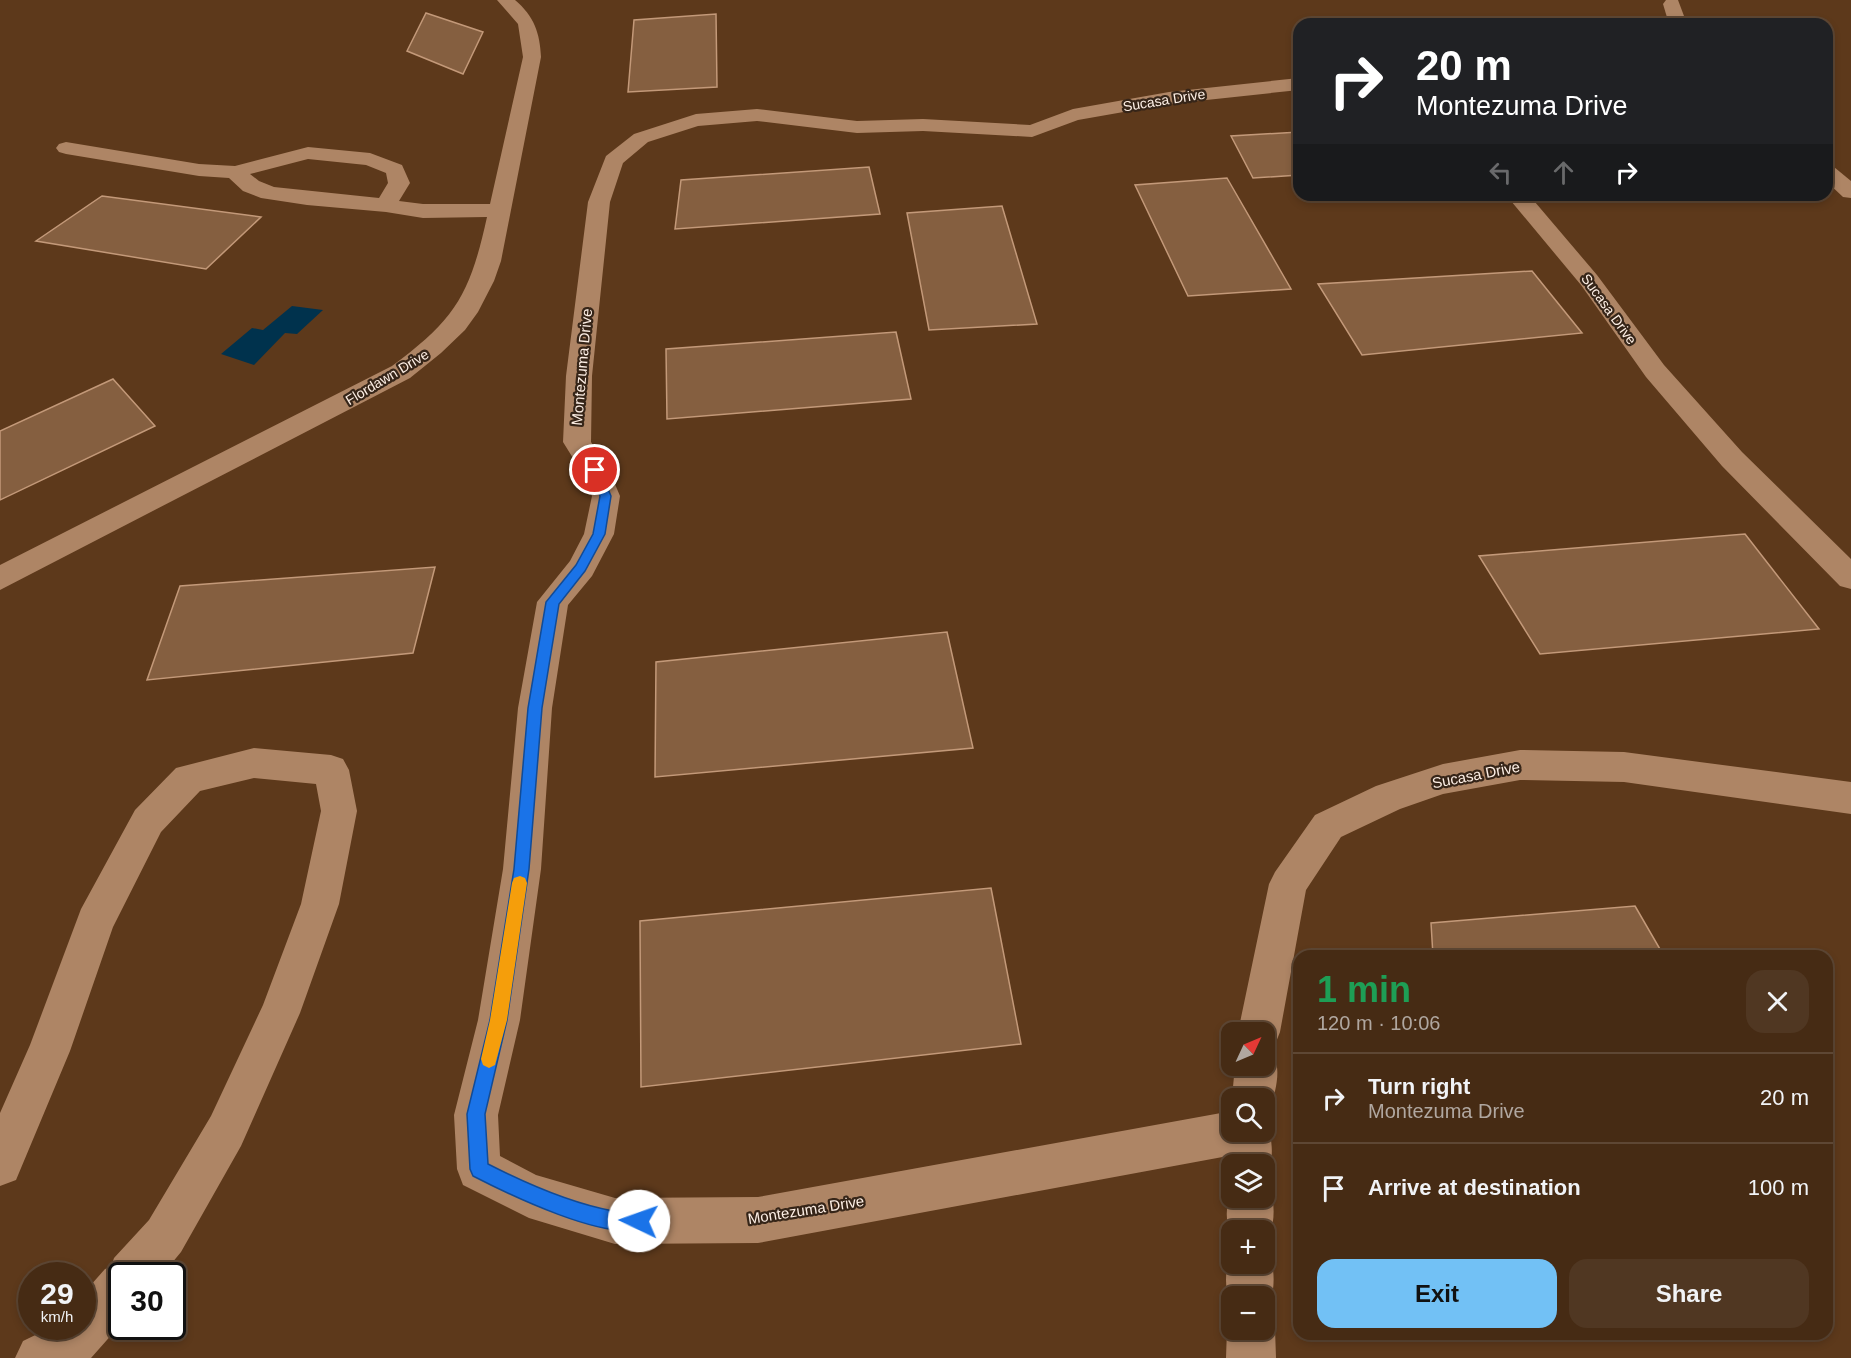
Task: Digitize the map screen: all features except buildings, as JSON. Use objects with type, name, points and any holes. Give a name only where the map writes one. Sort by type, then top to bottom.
[{"type":"street","name":"Flordawn Drive","points":[[0,579],[401,372],[440,344],[464,317],[479,293],[489,261],[532,57],[531,28],[516,9],[505,0]]},
{"type":"street","points":[[1672,4],[1676,18]]},
{"type":"street","name":"Sucasa Drive","points":[[1032,131],[1083,113],[1169,98],[1293,85]]},
{"type":"street","name":"Montezuma Drive","points":[[1032,131],[923,125],[857,127],[757,115],[696,120],[641,138],[613,160],[599,202],[579,376],[577,442],[595,470],[606,496],[599,534],[581,568],[553,602],[535,708],[522,869],[498,1020],[476,1114],[479,1169],[529,1195],[615,1221],[759,1220],[1221,1135]]},
{"type":"street","points":[[66,148],[199,170],[235,172],[308,153],[370,159],[395,169],[399,183],[386,205]]},
{"type":"street","points":[[235,172],[250,186],[269,193],[307,200],[386,205],[423,211],[499,210]]},
{"type":"street","points":[[1833,176],[1851,192]]},
{"type":"street","name":"Sucasa Drive","points":[[1522,201],[1589,280],[1655,371],[1732,459],[1851,578]]},
{"type":"street","points":[[0,1164],[50,1051],[95,922],[148,821],[189,779],[254,763],[331,770],[339,811],[320,904],[280,1013],[226,1131],[165,1236],[142,1262]]},
{"type":"street","name":"Sucasa Drive","points":[[1260,1022],[1288,885],[1328,826],[1389,797],[1443,779],[1520,765],[1624,767],[1851,798]]},
{"type":"street","points":[[40,1358],[70,1345],[108,1302]]},
{"type":"street","points":[[1251,1340],[1251,1358]]},
{"type":"water","points":[[292,306],[323,310],[297,334],[285,333],[254,365],[221,354],[252,328],[263,330]]},
{"type":"slow traffic","points":[[489,1059],[498,1020],[520,883]]},
{"type":"route","points":[[595,470],[606,496],[599,534],[581,568],[553,602],[535,708],[522,869],[498,1020],[476,1114],[479,1169],[529,1195],[615,1221],[639,1221]]}]
